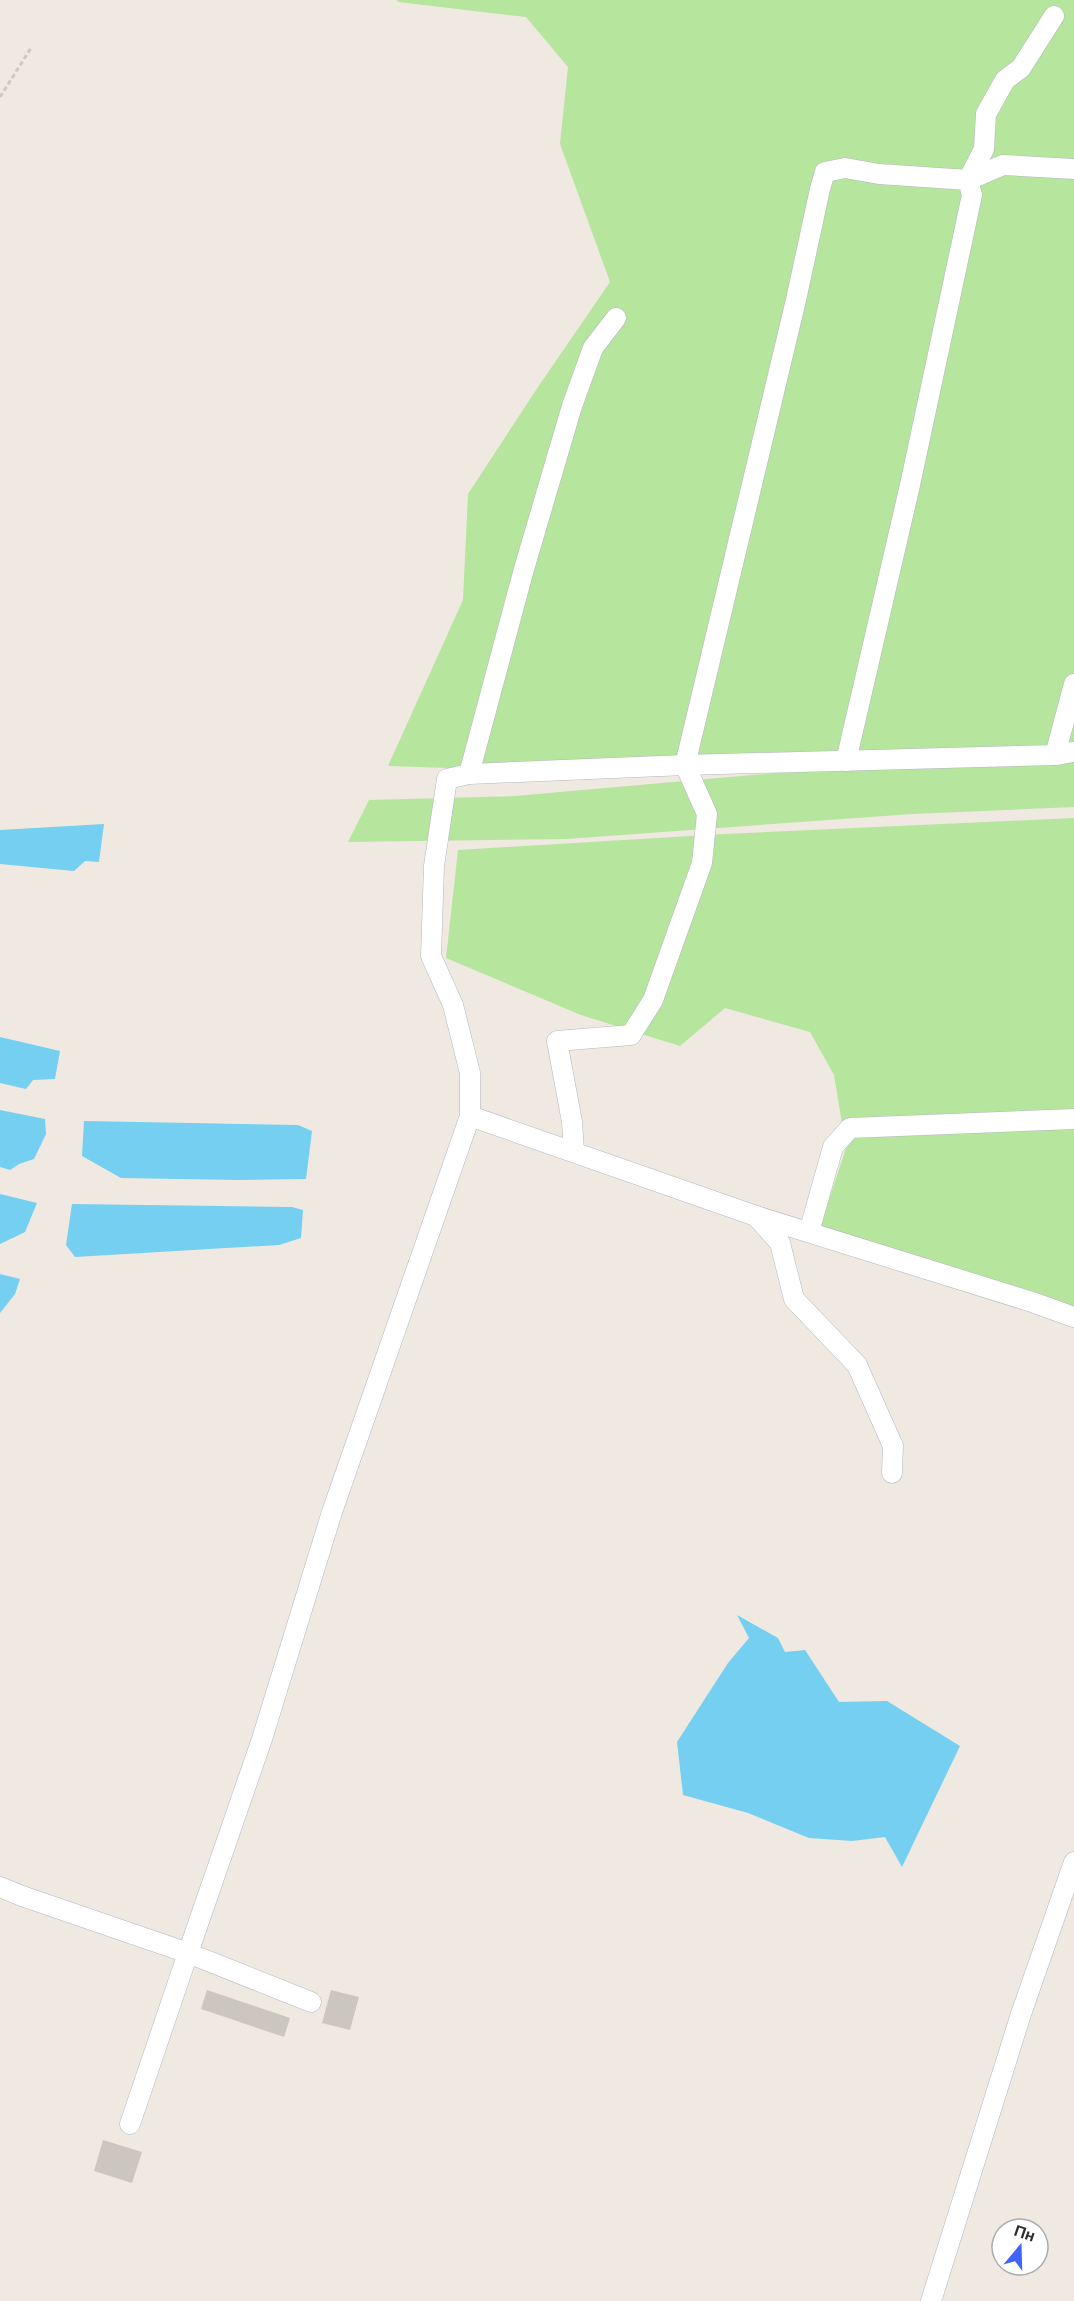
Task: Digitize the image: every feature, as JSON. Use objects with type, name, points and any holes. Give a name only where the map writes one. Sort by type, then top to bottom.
[{"type":"street","points":[[846,761],[910,485],[972,195],[968,180],[984,149],[986,114],[1005,80],[1021,68],[1054,16]]},
{"type":"street","points":[[574,1152],[572,1122],[557,1041],[631,1035],[653,1000],[702,863],[707,814],[685,765],[825,172],[845,168],[879,174],[968,180],[1003,165],[1074,169]]},
{"type":"street","points":[[469,774],[524,569],[572,406],[593,348],[616,318]]},
{"type":"street","points":[[130,2124],[262,1739],[332,1512],[470,1116],[470,1073],[453,1005],[431,956],[434,866],[447,778],[469,774],[685,765],[1065,754],[1074,684]]},
{"type":"street","points":[[470,1116],[756,1216],[1074,1317]]},
{"type":"street","points":[[809,1232],[834,1147],[850,1128],[1074,1119]]},
{"type":"street","points":[[756,1216],[780,1243],[794,1299],[857,1365],[892,1446],[892,1473]]},
{"type":"street","points":[[931,2301],[1020,2014],[1074,1862]]},
{"type":"street","points":[[0,1887],[188,1953],[311,2001]]},
{"type":"path","points":[[0,97],[31,48]]},
{"type":"green space","points":[[397,0],[1074,0],[1074,749],[480,769],[388,766],[463,600],[468,494],[610,282],[560,144],[568,67],[526,17],[398,2]]},
{"type":"green space","points":[[1074,757],[1074,807],[912,814],[566,839],[348,842],[369,800],[515,796],[775,773],[1030,764]]},
{"type":"green space","points":[[1074,818],[1074,1307],[820,1227],[846,1148],[834,1075],[810,1032],[725,1008],[680,1046],[581,1015],[446,958],[458,850],[724,834]]},
{"type":"water","points":[[104,824],[99,862],[85,861],[74,871],[0,864],[0,830]]},
{"type":"water","points":[[0,1037],[60,1051],[55,1079],[33,1080],[26,1089],[0,1083]]},
{"type":"water","points":[[0,1110],[45,1119],[46,1134],[34,1159],[10,1170],[0,1167]]},
{"type":"water","points":[[84,1121],[298,1125],[312,1131],[306,1179],[121,1178],[82,1156]]},
{"type":"water","points":[[0,1194],[37,1203],[25,1232],[0,1244]]},
{"type":"water","points":[[72,1204],[292,1207],[303,1210],[301,1238],[279,1245],[75,1257],[66,1245]]},
{"type":"water","points":[[0,1274],[20,1279],[15,1294],[0,1313]]},
{"type":"water","points":[[737,1615],[778,1638],[785,1652],[805,1650],[839,1702],[887,1701],[960,1746],[902,1867],[885,1837],[852,1841],[809,1838],[748,1813],[683,1795],[677,1742],[728,1663],[749,1638]]},
{"type":"building","points":[[207,1990],[290,2018],[284,2037],[201,2009]]},
{"type":"building","points":[[331,1990],[359,1997],[350,2030],[322,2023]]},
{"type":"building","points":[[103,2140],[142,2152],[132,2183],[94,2171]]}]
